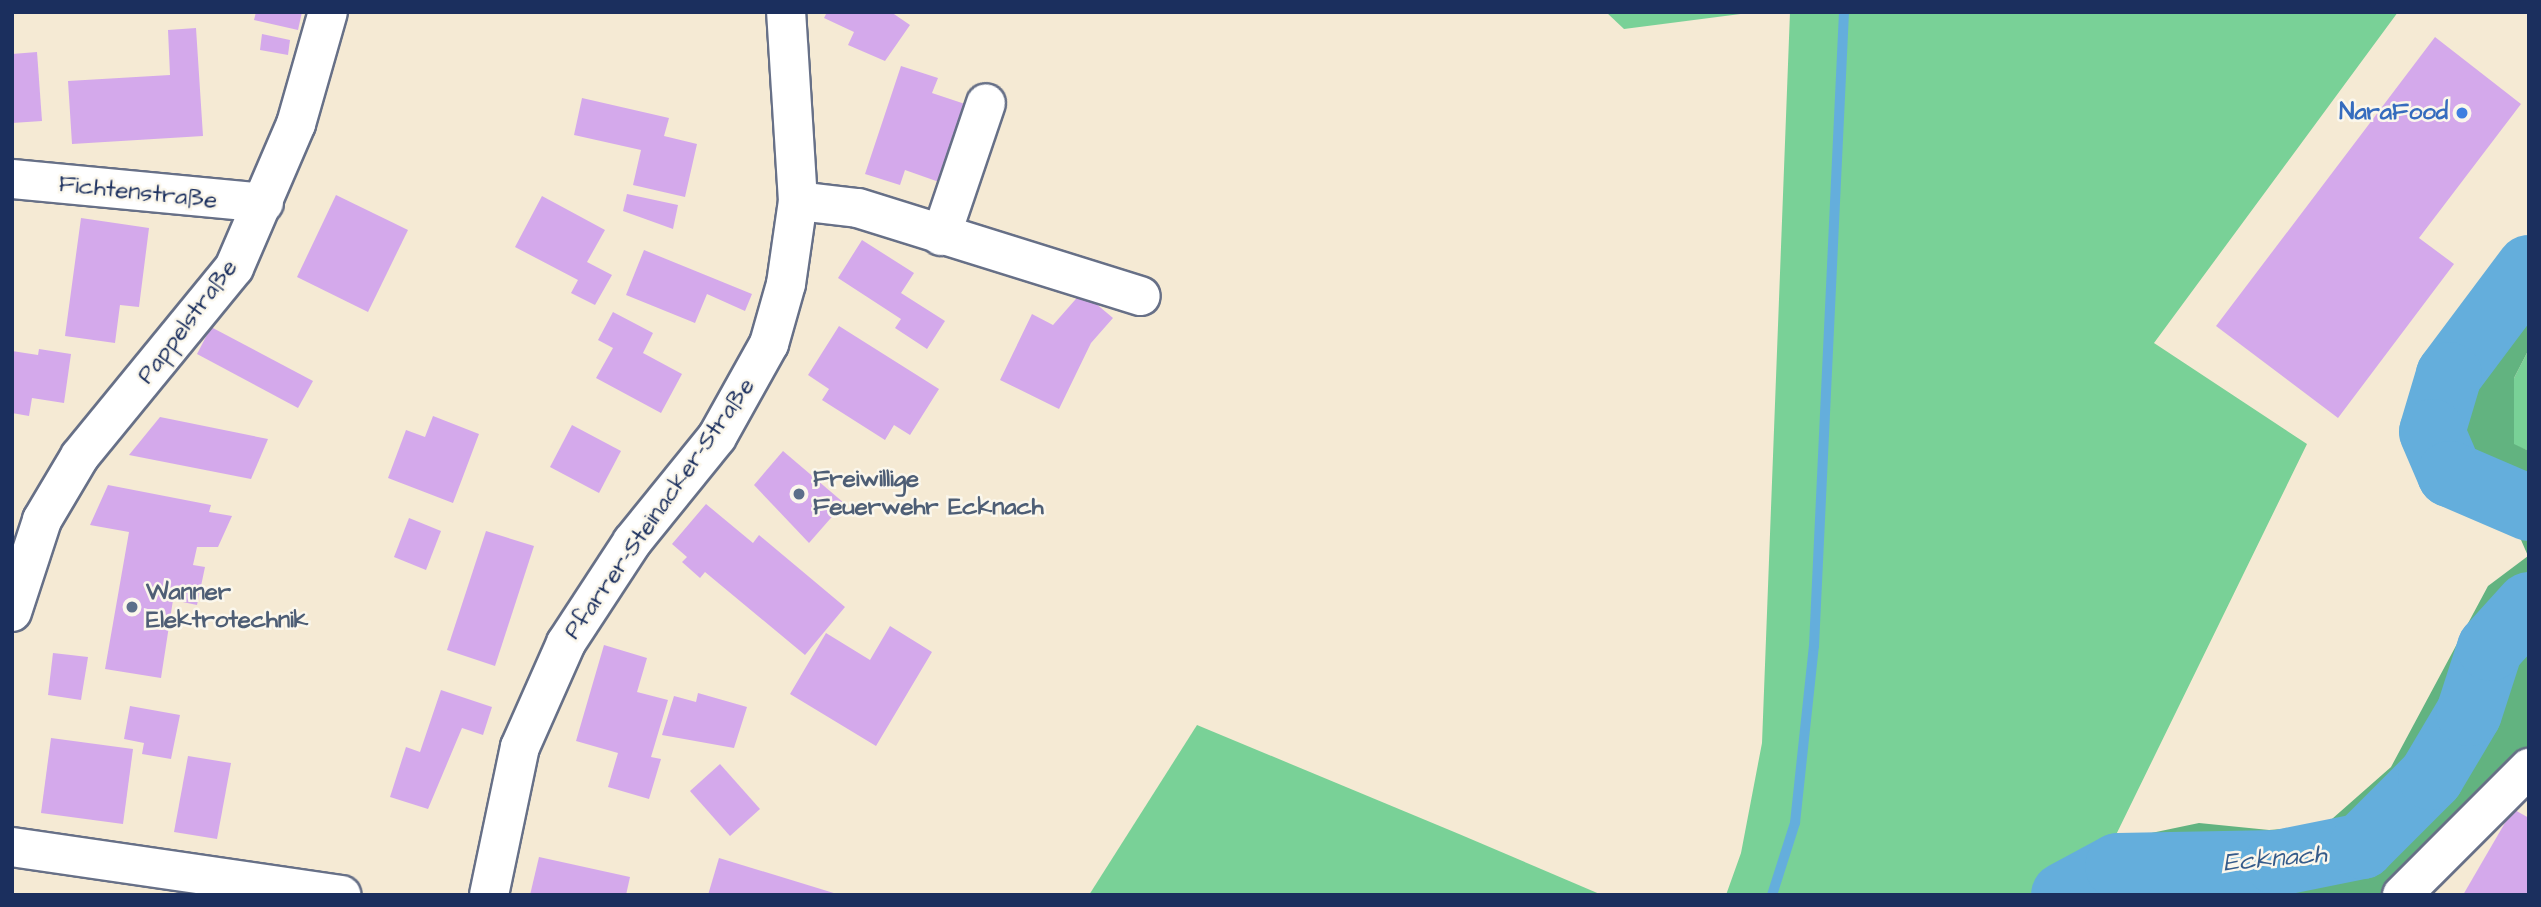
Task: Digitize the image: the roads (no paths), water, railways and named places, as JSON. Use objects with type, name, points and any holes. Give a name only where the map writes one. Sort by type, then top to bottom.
[{"type":"street","name":"Pappelstraße","points":[[12,612],[42,520],[80,456],[234,268],[296,124],[328,12]]},
{"type":"street","name":"Pfarrer-Steinacker-Straße","points":[[489,895],[506,797],[537,702],[598,589],[747,392],[786,284],[798,201],[786,12]]},
{"type":"street","points":[[941,236],[986,103]]},
{"type":"street","name":"Fichtenstraße","points":[[12,179],[264,203]]},
{"type":"street","points":[[798,201],[858,208],[1141,296]]},
{"type":"street","points":[[2402,895],[2529,768]]},
{"type":"street","points":[[12,847],[342,895]]},
{"type":"waterway","points":[[1772,895],[1795,823],[1814,646],[1844,12]]},
{"type":"waterway","name":"Ecknach","points":[[2529,268],[2449,375],[2432,432],[2450,474],[2529,508]]},
{"type":"waterway","name":"Ecknach","points":[[2064,895],[2118,866],[2278,863],[2362,846],[2431,777],[2469,713],[2490,648],[2529,605]]},
{"type":"place","name":"NaraFood","points":[[2462,113]]},
{"type":"place","name":"Freiwillige Feuerwehr Ecknach","points":[[799,494]]},
{"type":"place","name":"Wanner Elektrotechnik","points":[[132,607]]}]
